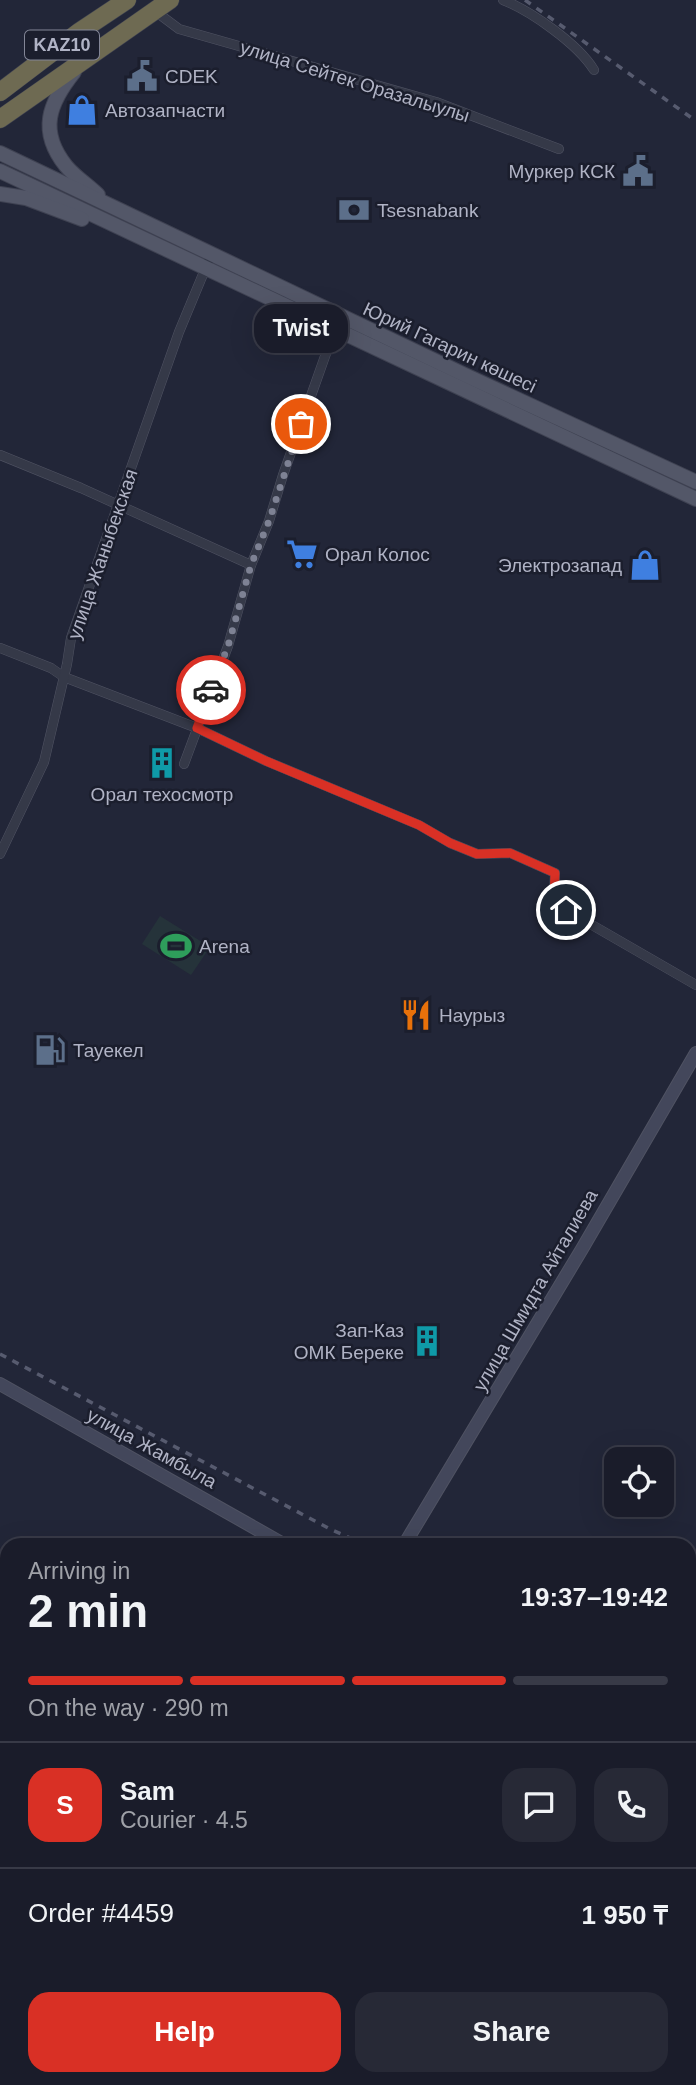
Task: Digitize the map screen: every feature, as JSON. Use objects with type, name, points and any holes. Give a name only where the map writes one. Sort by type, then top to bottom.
[{"type":"highway","name":"KAZ10","points":[[0,92],[72,37],[127,0]]},
{"type":"highway","name":"KAZ10","points":[[0,119],[170,0]]},
{"type":"highway","points":[[72,37],[86,57]]},
{"type":"main road","points":[[86,57],[55,98],[50,126],[54,144],[65,166],[109,206]]},
{"type":"main road","name":"Юрий Гагарин көшесі","points":[[0,153],[109,206],[208,262],[335,328],[696,499]]},
{"type":"main road","name":"Юрий Гагарин көшесі","points":[[0,171],[118,227],[208,262],[696,482]]},
{"type":"main road","points":[[0,194],[26,198],[81,219],[118,227]]},
{"type":"street","points":[[503,0],[556,33],[588,61],[594,70]]},
{"type":"street","name":"улица Сейтек Оразалыулы","points":[[153,10],[179,29],[436,103],[559,149]]},
{"type":"street","name":"улица Жаныбекская","points":[[0,854],[44,762],[71,638],[179,332],[208,262]]},
{"type":"street","points":[[184,764],[228,646],[251,565],[269,521],[335,328]]},
{"type":"street","points":[[0,456],[119,505],[251,565]]},
{"type":"street","points":[[0,648],[51,668],[64,677],[197,728],[266,761],[419,825],[450,843],[477,854],[510,853],[555,873],[554,897],[566,910],[696,985]]},
{"type":"street","name":"улица Шмидта Айталиева","points":[[408,1538],[696,1053]]},
{"type":"street","name":"улица Жамбыла","points":[[0,1384],[273,1538]]},
{"type":"shaded area","name":"Arena","points":[[160,916],[210,947],[191,975],[142,944]]},
{"type":"railway","points":[[525,0],[696,121]]},
{"type":"railway","points":[[0,1354],[350,1538]]},
{"type":"way so far","points":[[211,690],[228,646],[251,565],[269,521],[301,424]]},
{"type":"place","name":"CDEK","points":[[142,76]]},
{"type":"place","name":"Автозапчасти","points":[[82,110]]},
{"type":"place","name":"Муркер КСК","points":[[638,171]]},
{"type":"place","name":"Tsesnabank","points":[[354,210]]},
{"type":"place","name":"Twist","points":[[301,424]]},
{"type":"place","name":"Орал Колос","points":[[302,554]]},
{"type":"place","name":"Электрозапад","points":[[645,565]]},
{"type":"place","name":"Орал техосмотр","points":[[162,763]]},
{"type":"place","name":"Arena","points":[[176,946]]},
{"type":"place","name":"Наурыз","points":[[416,1015]]},
{"type":"place","name":"Тауекел","points":[[50,1050]]},
{"type":"place","name":"Зап-Каз ОМК Береке","points":[[427,1341]]},
{"type":"route","points":[[211,690],[197,728],[266,761],[419,825],[450,843],[477,854],[510,853],[555,873],[554,897],[566,910]]}]
